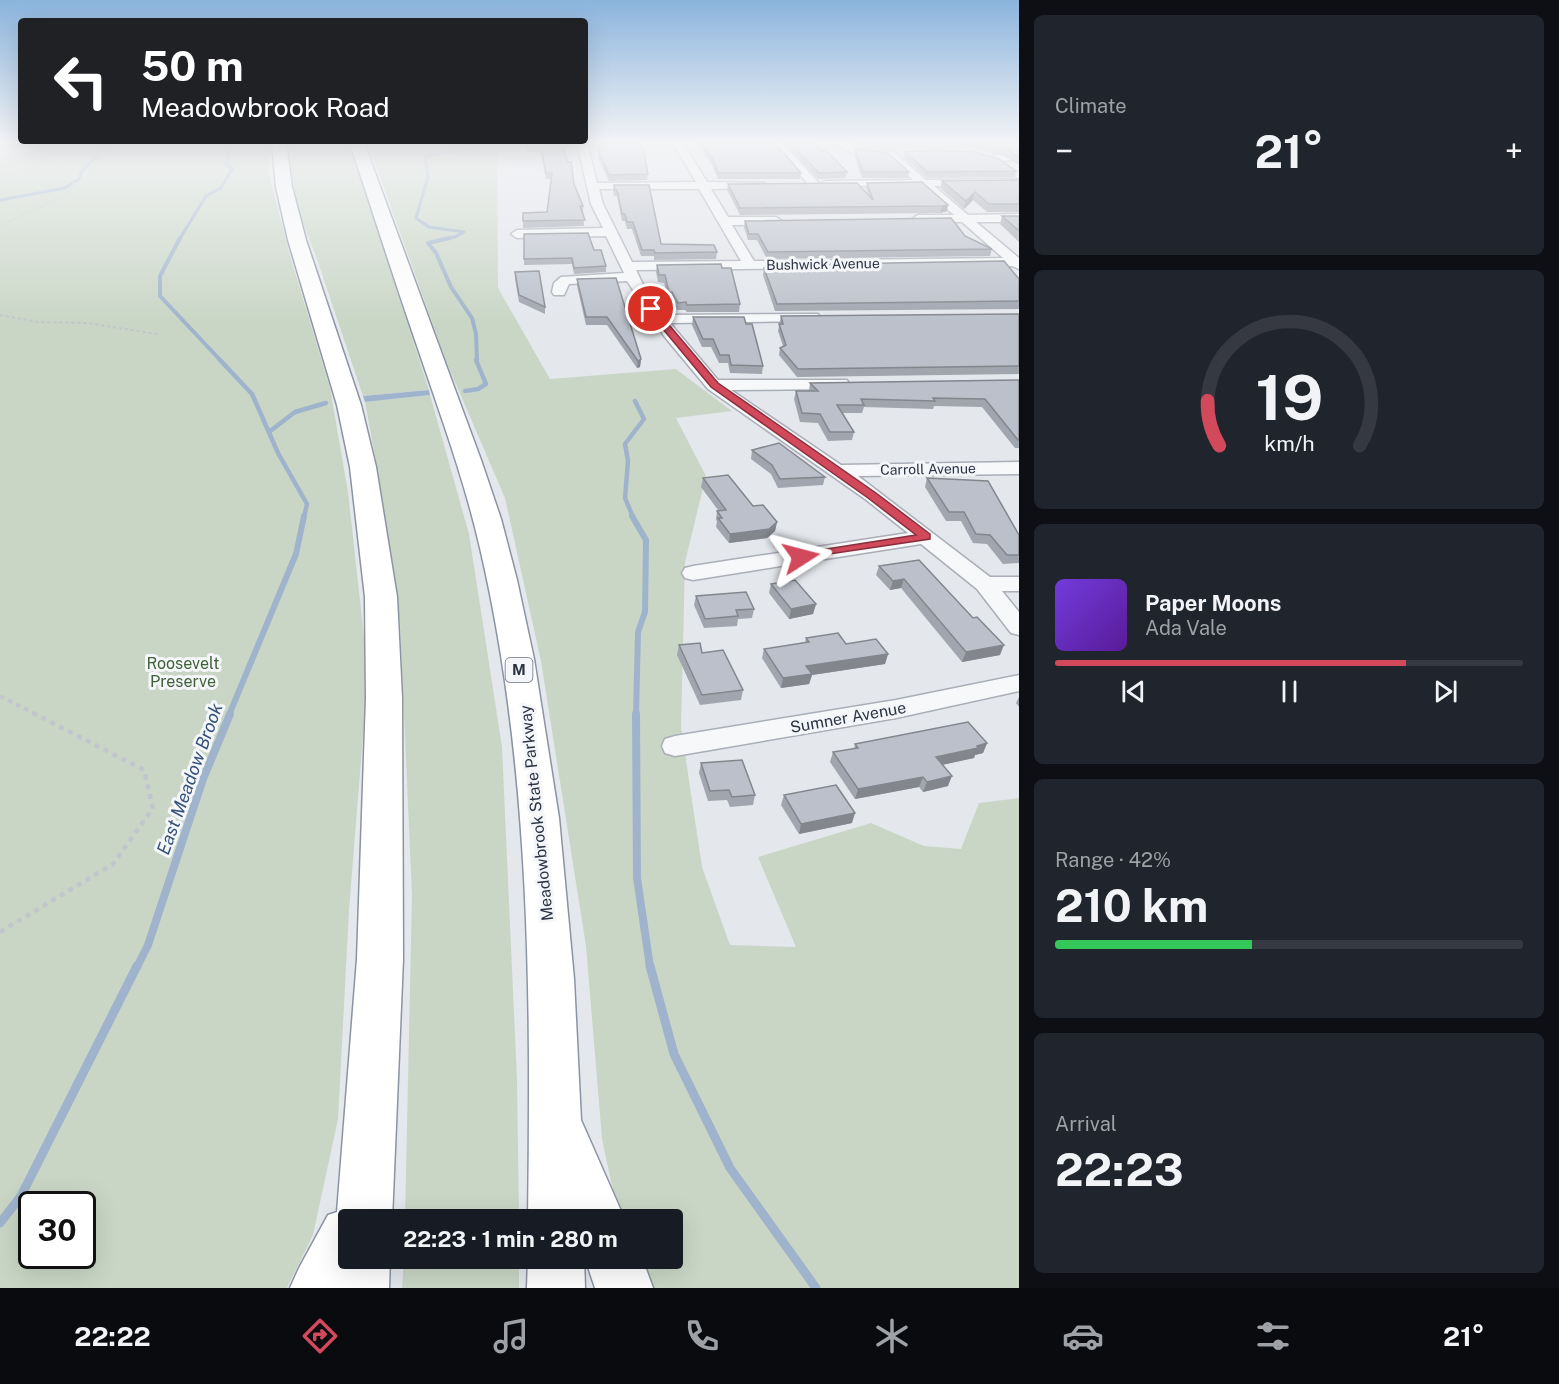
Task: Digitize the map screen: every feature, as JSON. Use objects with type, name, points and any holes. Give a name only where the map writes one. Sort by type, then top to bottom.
[{"type":"highway","points":[[288,203],[297,240],[349,405],[360,455],[381,597],[384,698],[380,959],[360,1209]]},
{"type":"highway","name":"Meadowbrook State Parkway","points":[[378,203],[466,454],[502,579],[521,685],[546,885],[556,1123],[556,1209]]},
{"type":"highway","points":[[556,1123],[593,1209]]},
{"type":"highway","points":[[319,1288],[338,1260]]},
{"type":"highway","points":[[360,1269],[360,1288]]},
{"type":"highway","points":[[556,1269],[556,1288]]},
{"type":"highway","points":[[617,1269],[624,1288]]},
{"type":"street","points":[[597,203],[630,271],[660,319],[714,385],[926,537],[985,584],[1019,628]]},
{"type":"street","points":[[714,203],[750,264]]},
{"type":"street","points":[[947,203],[1017,263]]},
{"type":"street","points":[[908,219],[1019,218]]},
{"type":"street","points":[[724,221],[793,221]]},
{"type":"street","points":[[517,234],[610,232]]},
{"type":"street","name":"Bushwick Avenue","points":[[559,292],[561,283],[566,280],[630,271],[750,264],[1017,263]]},
{"type":"street","points":[[660,319],[828,317]]},
{"type":"street","points":[[714,385],[864,383]]},
{"type":"street","name":"Carroll Avenue","points":[[836,471],[1019,468]]},
{"type":"street","points":[[693,573],[926,537]]},
{"type":"street","points":[[985,584],[1019,584]]},
{"type":"street","name":"Sumner Avenue","points":[[675,746],[896,709],[1019,683]]},
{"type":"path","points":[[0,226],[48,203]]},
{"type":"path","points":[[0,315],[38,322],[87,323],[157,334]]},
{"type":"path","points":[[0,696],[144,770],[153,808],[113,864],[0,932]]},
{"type":"green space","name":"Roosevelt Preserve","points":[[0,203],[276,203],[330,388],[348,492],[368,673],[349,910],[338,1119],[313,1235],[287,1288],[0,1288]]},
{"type":"green space","points":[[297,203],[368,203],[429,390],[363,396],[316,256]]},
{"type":"green space","points":[[390,203],[497,203],[498,288],[550,379],[676,369],[732,411],[676,418],[706,476],[685,562],[681,727],[702,867],[730,945],[796,947],[758,857],[871,823],[924,846],[961,849],[979,803],[1019,798],[1019,1288],[644,1288],[635,1269],[683,1269],[683,1209],[617,1209],[602,1139],[586,946],[541,661],[505,498],[446,361]]},
{"type":"green space","points":[[430,395],[469,534],[502,747],[517,1080],[519,1209],[405,1209],[412,895],[400,623],[381,489],[365,402]]},
{"type":"green space","points":[[403,1269],[519,1269],[519,1288],[402,1288]]},
{"type":"water","points":[[429,390],[430,395],[365,402],[363,396]]},
{"type":"building","points":[[548,203],[582,203],[583,206],[580,206],[585,220],[523,221],[523,213],[547,212]]},
{"type":"building","points":[[620,203],[653,203],[661,244],[714,245],[717,252],[655,253],[654,250],[642,250],[633,222],[627,222],[625,214],[622,214]]},
{"type":"building","points":[[738,203],[946,203],[948,205],[942,206],[740,208]]},
{"type":"building","points":[[988,203],[1019,203],[1019,204]]},
{"type":"building","points":[[1002,216],[1019,216],[1019,231]]},
{"type":"building","points":[[951,218],[965,236],[992,249],[768,252],[758,234],[749,234],[745,221]]},
{"type":"building","points":[[588,233],[594,250],[601,250],[606,266],[574,268],[572,258],[524,259],[524,234]]},
{"type":"building","points":[[1004,261],[1019,279],[1019,301],[777,304],[764,268],[777,268],[776,265]]},
{"type":"building","points":[[721,264],[722,268],[731,268],[740,304],[687,305],[686,302],[678,303],[672,292],[669,292],[665,275],[659,275],[657,265]]},
{"type":"building","points":[[539,271],[545,307],[519,295],[515,272]]},
{"type":"building","points":[[616,278],[641,359],[638,361],[607,317],[586,317],[577,279]]},
{"type":"building","points":[[1019,314],[1019,366],[798,369],[780,348],[786,345],[779,324],[783,324],[781,316]]},
{"type":"building","points":[[693,317],[744,317],[746,324],[752,324],[763,366],[731,365],[729,355],[720,355],[713,339],[703,339]]},
{"type":"building","points":[[1019,380],[1019,440],[985,399],[933,398],[935,401],[861,399],[864,405],[837,405],[854,432],[830,432],[820,414],[802,413],[796,391],[818,391],[810,383]]},
{"type":"building","points":[[779,443],[825,477],[780,479],[772,465],[752,450]]},
{"type":"building","points":[[728,475],[753,506],[763,505],[777,522],[769,529],[730,534],[718,518],[722,518],[717,511],[726,510],[703,478]]},
{"type":"building","points":[[927,478],[988,481],[1019,535],[1019,555],[1007,555],[990,535],[976,534],[964,512],[949,512]]},
{"type":"building","points":[[919,560],[973,618],[977,617],[1004,645],[966,652],[904,579],[893,581],[879,566]]},
{"type":"building","points":[[795,580],[816,604],[791,609],[771,584]]},
{"type":"building","points":[[746,592],[754,609],[736,610],[738,616],[705,619],[696,596]]},
{"type":"building","points":[[838,633],[846,644],[876,639],[888,654],[806,666],[812,674],[783,678],[764,649],[809,642],[806,638]]},
{"type":"building","points":[[700,643],[702,653],[723,650],[743,690],[702,695],[679,645]]},
{"type":"building","points":[[968,722],[987,743],[977,746],[978,748],[936,757],[952,776],[927,782],[923,777],[858,789],[833,752],[858,748],[855,744]]},
{"type":"building","points":[[742,760],[755,795],[732,797],[729,790],[710,791],[701,763]]},
{"type":"building","points":[[836,785],[855,813],[801,824],[784,795]]},
{"type":"waterway","name":"East Meadow Brook","points":[[179,240],[202,203]]},
{"type":"waterway","points":[[420,203],[416,218],[429,227],[464,232],[455,237],[438,240]]},
{"type":"waterway","name":"East Meadow Brook","points":[[180,238],[160,276],[160,296],[222,362]]},
{"type":"waterway","points":[[450,238],[428,243],[436,253],[451,287],[472,318],[476,334],[477,362]]},
{"type":"waterway","name":"East Meadow Brook","points":[[220,360],[252,394],[278,453],[307,504],[304,517]]},
{"type":"waterway","points":[[465,391],[478,389],[486,384],[476,360]]},
{"type":"waterway","points":[[633,517],[625,498],[628,461],[625,444],[644,419],[635,401]]},
{"type":"waterway","points":[[269,432],[295,412],[326,403]]},
{"type":"waterway","name":"East Meadow Brook","points":[[229,715],[296,554],[304,516]]},
{"type":"waterway","points":[[632,516],[646,540],[645,612],[638,632],[636,715]]},
{"type":"waterway","name":"East Meadow Brook","points":[[137,967],[148,945],[203,779],[230,714]]},
{"type":"waterway","points":[[636,715],[637,878],[650,967]]},
{"type":"waterway","name":"East Meadow Brook","points":[[0,1223],[21,1196],[137,966]]},
{"type":"waterway","points":[[650,966],[674,1054],[730,1168],[816,1288]]},
{"type":"route","points":[[651,309],[714,385],[872,495],[926,537],[801,557]]}]
